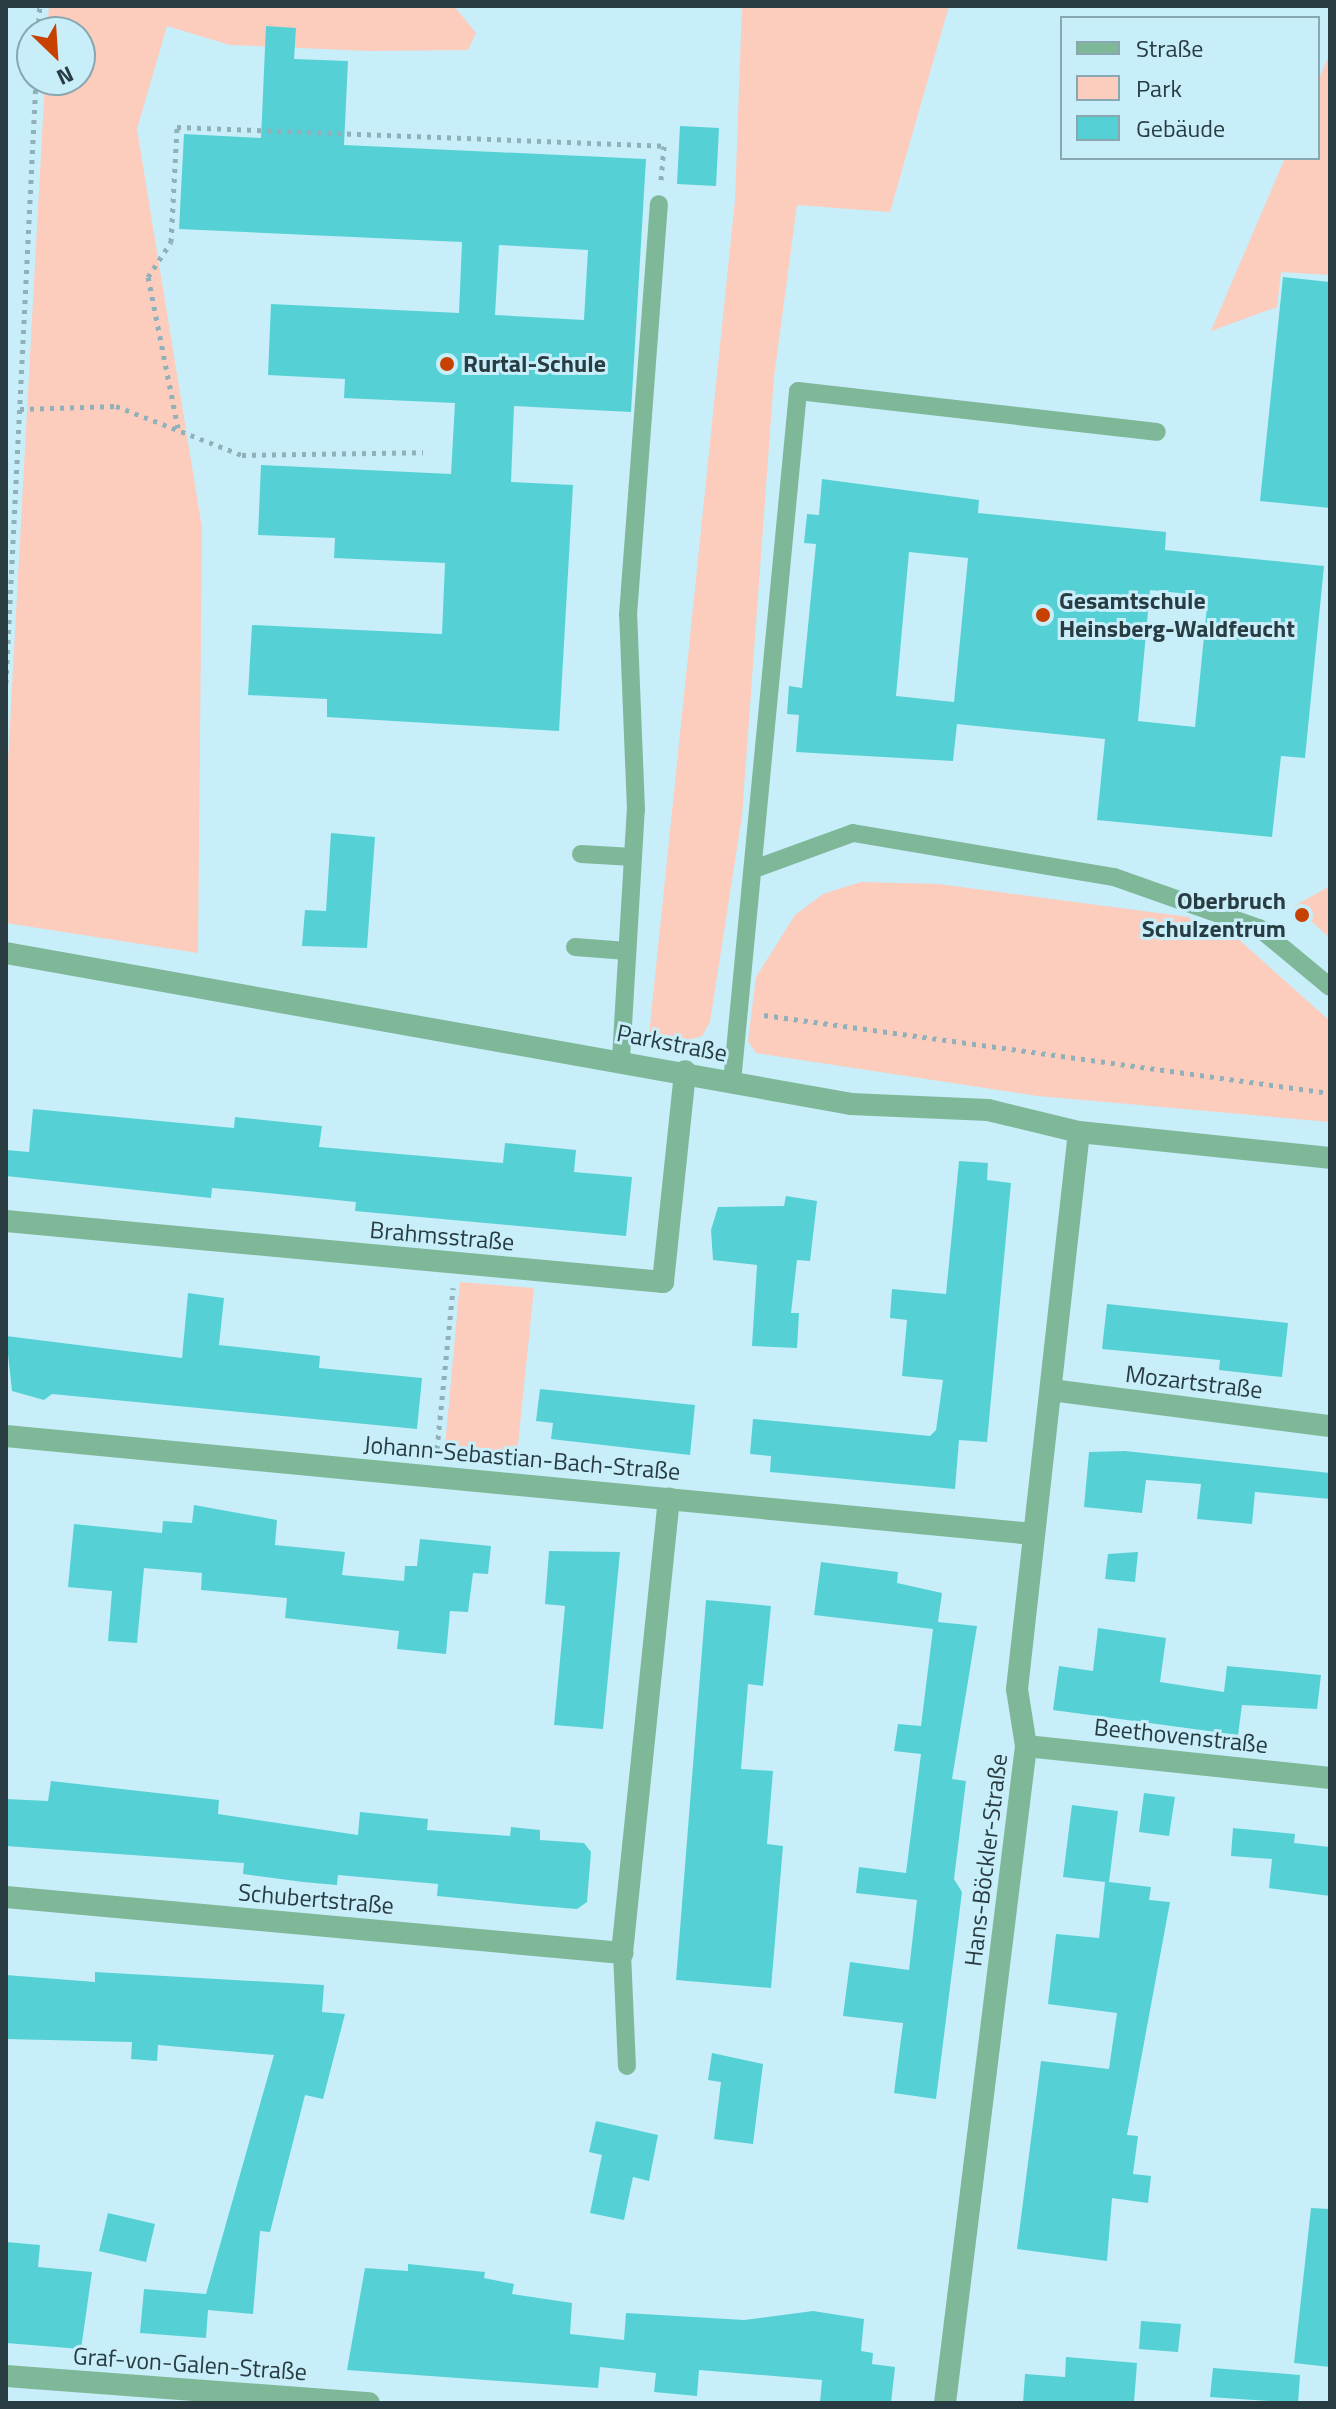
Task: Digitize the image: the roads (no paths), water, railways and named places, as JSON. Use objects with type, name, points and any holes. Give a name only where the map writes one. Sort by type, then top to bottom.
[{"type":"street","name":"Parkstraße","points":[[6,953],[621,1059],[851,1104],[988,1110],[1079,1132],[1330,1158]]},
{"type":"street","name":"Brahmsstraße","points":[[6,1221],[663,1282],[685,1071]]},
{"type":"street","name":"Hans-Böckler-Straße","points":[[945,2403],[1026,1746],[1017,1689],[1079,1132]]},
{"type":"street","name":"Mozartstraße","points":[[1051,1390],[1330,1426]]},
{"type":"street","name":"Johann-Sebastian-Bach-Straße","points":[[6,1436],[1033,1534]]},
{"type":"street","points":[[622,1953],[669,1498]]},
{"type":"street","name":"Beethovenstraße","points":[[1026,1746],[1330,1778]]},
{"type":"street","name":"Schubertstraße","points":[[6,1897],[622,1953]]},
{"type":"street","name":"Graf-von-Galen-Straße","points":[[6,2376],[369,2403]]},
{"type":"lane","points":[[621,1059],[633,857],[628,615],[659,204]]},
{"type":"lane","points":[[732,1082],[798,391],[1157,432]]},
{"type":"lane","points":[[754,869],[853,833],[1114,877],[1259,928],[1330,987]]},
{"type":"lane","points":[[581,854],[633,857]]},
{"type":"lane","points":[[575,947],[627,951]]},
{"type":"lane","points":[[622,1953],[627,2066]]},
{"type":"place","name":"Rurtal-Schule","points":[[447,364]]},
{"type":"place","name":"Gesamtschule Heinsberg-Waldfeucht","points":[[1043,615]]},
{"type":"place","name":"Oberbruch Schulzentrum","points":[[1302,915]]}]
